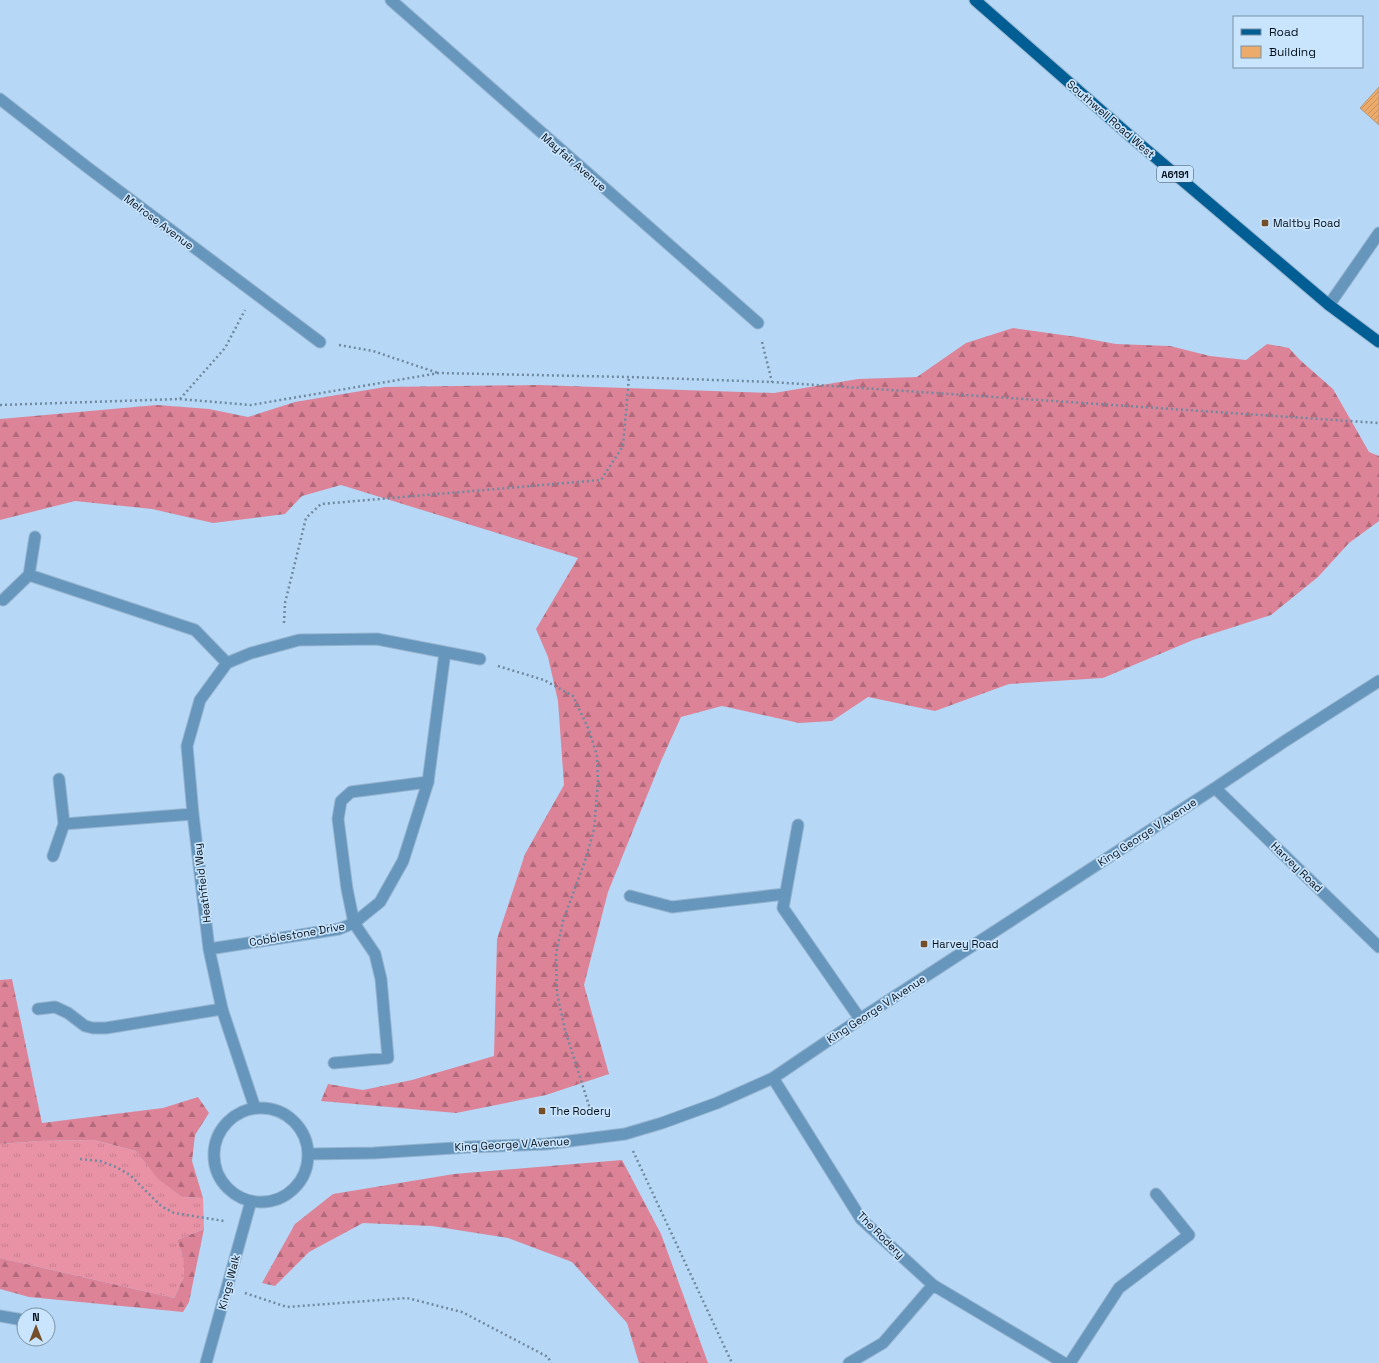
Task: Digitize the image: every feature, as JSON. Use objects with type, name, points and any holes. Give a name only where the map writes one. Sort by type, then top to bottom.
[{"type":"main road","name":"Southwell Road West","points":[[975,0],[1129,135],[1329,304],[1379,342]]},
{"type":"street","name":"Mayfair Avenue","points":[[391,0],[758,324]]},
{"type":"street","name":"Melrose Avenue","points":[[0,99],[87,167],[320,342]]},
{"type":"street","points":[[1329,304],[1379,233]]},
{"type":"street","points":[[3,600],[29,575],[35,537]]},
{"type":"street","points":[[29,575],[195,630],[227,662],[251,653],[299,640],[377,639],[480,659]]},
{"type":"street","name":"Cobblestone Drive","points":[[209,949],[339,929],[354,923],[380,902],[403,861],[428,782],[445,652]]},
{"type":"street","name":"Heathfield Way","points":[[227,662],[200,700],[187,746],[193,814],[209,949],[222,1009],[255,1108]]},
{"type":"street","name":"King George V Avenue","points":[[308,1154],[374,1153],[470,1146],[546,1144],[625,1134],[662,1123],[710,1105],[773,1078],[860,1019],[1379,681]]},
{"type":"street","points":[[53,856],[64,824],[59,779]]},
{"type":"street","points":[[334,1063],[388,1058],[385,1009],[375,954],[354,923],[347,889],[338,819],[341,801],[351,792],[428,782]]},
{"type":"street","name":"Harvey Road","points":[[1215,788],[1379,947]]},
{"type":"street","points":[[64,824],[193,814]]},
{"type":"street","points":[[798,825],[783,908],[860,1019]]},
{"type":"street","points":[[630,896],[672,907],[785,894]]},
{"type":"street","points":[[38,1008],[55,1007],[68,1013],[85,1026],[93,1028],[106,1028],[222,1009]]},
{"type":"street","name":"The Rodery","points":[[773,1078],[861,1219],[933,1285],[1064,1363]]},
{"type":"street","points":[[255,1108],[271,1109],[285,1115],[297,1125],[305,1139],[308,1154],[306,1168],[300,1181],[290,1191],[278,1198],[265,1202],[251,1201],[237,1195],[226,1186],[218,1174],[214,1160],[214,1145],[220,1131],[229,1120],[241,1112],[255,1108]]},
{"type":"street","points":[[1070,1363],[1119,1288],[1189,1234],[1156,1194]]},
{"type":"street","name":"Kings Walk","points":[[206,1363],[251,1201]]},
{"type":"street","points":[[849,1363],[883,1343],[933,1285]]},
{"type":"street","points":[[0,1316],[16,1319]]},
{"type":"path","points":[[179,399],[225,348],[254,293]]},
{"type":"path","points":[[758,324],[772,382]]},
{"type":"path","points":[[320,342],[373,351],[439,373]]},
{"type":"path","points":[[0,405],[179,399],[252,406],[439,373],[772,382],[1379,423]]},
{"type":"path","points":[[283,644],[285,603],[306,518],[321,504],[601,480],[623,446],[629,377]]},
{"type":"path","points":[[480,659],[505,669],[544,680],[573,696],[589,730],[597,756],[598,782],[594,829],[586,858],[563,920],[556,954],[557,993],[565,1030],[599,1137]]},
{"type":"path","points":[[625,1134],[732,1363]]},
{"type":"path","points":[[80,1159],[100,1161],[116,1167],[130,1175],[161,1206],[174,1213],[244,1225]]},
{"type":"path","points":[[228,1287],[287,1307],[407,1298],[462,1312],[548,1357],[551,1363]]},
{"type":"green space","points":[[1013,328],[1116,344],[1170,346],[1210,356],[1246,360],[1267,344],[1289,348],[1300,360],[1333,389],[1369,452],[1379,456],[1379,521],[1349,543],[1318,577],[1271,615],[1193,640],[1103,678],[1009,684],[935,711],[868,697],[832,721],[799,723],[722,706],[681,717],[661,761],[608,892],[584,985],[609,1074],[546,1095],[456,1113],[321,1101],[328,1084],[363,1090],[412,1080],[494,1056],[497,939],[525,854],[564,785],[558,701],[548,657],[536,629],[578,558],[341,485],[302,496],[285,514],[213,523],[152,509],[75,501],[0,520],[0,419],[157,405],[209,409],[248,417],[295,402],[385,387],[538,385],[774,393],[858,379],[917,377],[966,343]]},
{"type":"green space","points":[[12,979],[42,1123],[163,1108],[198,1097],[209,1113],[195,1135],[192,1161],[203,1198],[182,1197],[158,1179],[136,1151],[94,1140],[39,1141],[0,1144],[0,980]]},
{"type":"green space","points":[[94,1140],[136,1151],[158,1178],[182,1197],[203,1198],[204,1229],[177,1240],[183,1256],[184,1277],[174,1298],[0,1258],[0,1144],[39,1141]]},
{"type":"green space","points":[[622,1160],[661,1234],[708,1363],[639,1363],[627,1323],[572,1262],[508,1238],[432,1226],[363,1223],[309,1252],[275,1286],[262,1283],[295,1224],[333,1194],[454,1174]]},
{"type":"green space","points":[[204,1229],[189,1302],[183,1312],[29,1297],[0,1289],[0,1258],[174,1298],[184,1277],[183,1256],[177,1240]]},
{"type":"building","points":[[1379,87],[1379,125],[1360,108]]},
{"type":"place","name":"Maltby Road","points":[[1265,223]]},
{"type":"place","name":"Harvey Road","points":[[924,944]]},
{"type":"place","name":"The Rodery","points":[[542,1111]]}]
